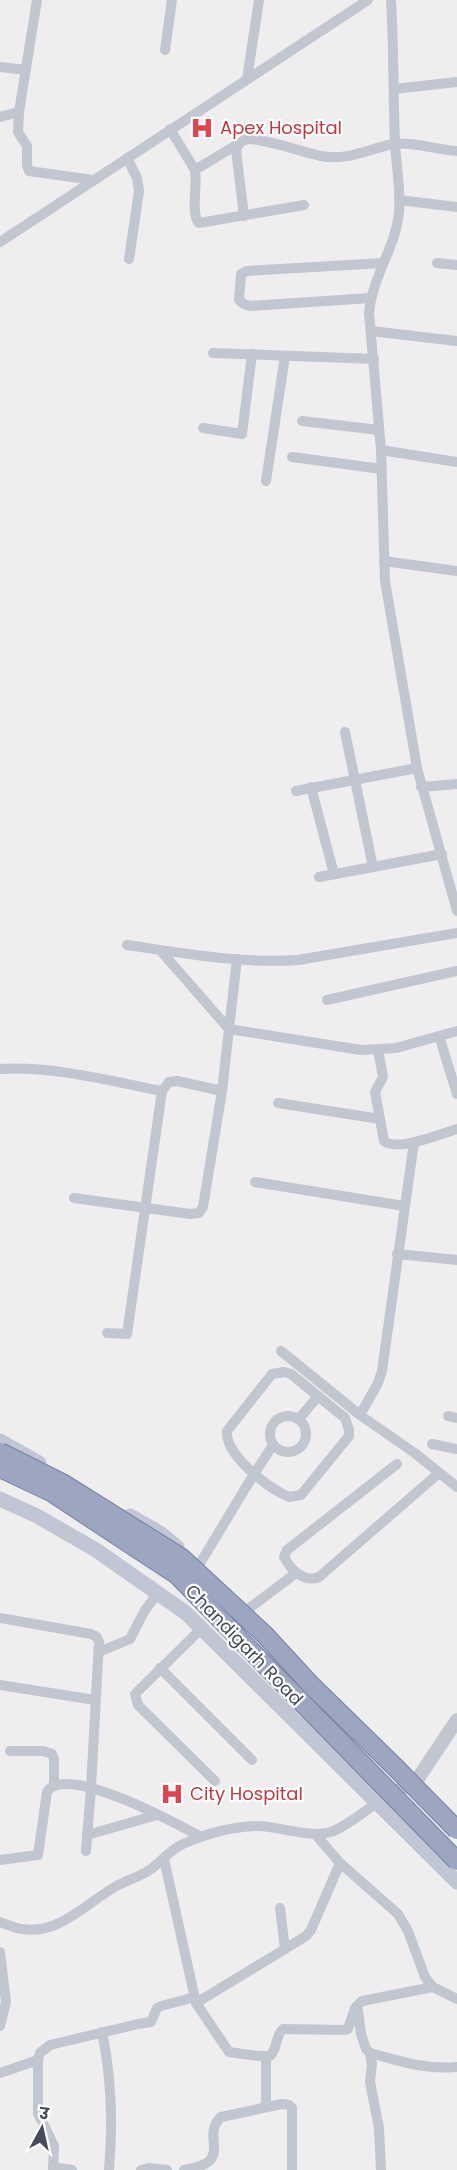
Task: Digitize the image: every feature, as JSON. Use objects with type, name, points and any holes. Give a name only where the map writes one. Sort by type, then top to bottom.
[{"type":"highway","points":[[0,1452],[64,1484],[182,1558],[265,1635],[311,1685],[457,1830]]},
{"type":"highway","name":"Chandigarh Road","points":[[0,1468],[51,1492],[177,1575],[457,1861]]},
{"type":"main road","points":[[0,1441],[160,1533],[199,1565],[218,1581],[457,1819]]},
{"type":"main road","points":[[0,1499],[37,1516],[96,1550],[186,1613],[457,1882]]},
{"type":"street","points":[[38,0],[19,112],[18,132],[27,146],[27,165],[29,171],[93,180]]},
{"type":"street","points":[[165,50],[172,0]]},
{"type":"street","points":[[247,79],[259,0]]},
{"type":"street","points":[[0,242],[368,0]]},
{"type":"street","points":[[391,0],[399,213],[394,236],[371,298],[371,331],[382,469],[385,581],[421,787],[454,886],[457,911]]},
{"type":"street","points":[[0,67],[26,70]]},
{"type":"street","points":[[394,89],[457,82]]},
{"type":"street","points":[[0,117],[19,112]]},
{"type":"street","points":[[170,129],[195,170],[197,177],[195,220],[199,223],[304,205]]},
{"type":"street","points":[[195,170],[248,140],[336,157],[357,155],[395,144],[457,152]]},
{"type":"street","points":[[238,144],[236,150],[244,216]]},
{"type":"street","points":[[127,158],[137,178],[139,191],[129,259]]},
{"type":"street","points":[[399,200],[457,207]]},
{"type":"street","points":[[371,298],[250,306],[238,300],[239,279],[241,274],[247,271],[383,263]]},
{"type":"street","points":[[437,263],[457,266]]},
{"type":"street","points":[[371,331],[457,341]]},
{"type":"street","points":[[213,353],[374,359]]},
{"type":"street","points":[[203,428],[242,434],[252,354]]},
{"type":"street","points":[[266,481],[285,356]]},
{"type":"street","points":[[302,421],[379,430]]},
{"type":"street","points":[[381,450],[457,462]]},
{"type":"street","points":[[292,457],[382,469]]},
{"type":"street","points":[[384,561],[457,571]]},
{"type":"street","points":[[345,732],[373,867]]},
{"type":"street","points":[[296,791],[417,768]]},
{"type":"street","points":[[421,787],[457,784]]},
{"type":"street","points":[[312,787],[334,874]]},
{"type":"street","points":[[319,877],[442,854]]},
{"type":"street","points":[[127,945],[259,961],[298,960],[457,933]]},
{"type":"street","points":[[160,950],[229,1029],[346,1048],[378,1050],[457,1031]]},
{"type":"street","points":[[74,1198],[190,1214],[202,1211],[222,1091],[237,959]]},
{"type":"street","points":[[327,1000],[457,970]]},
{"type":"street","points":[[439,1036],[457,1094]]},
{"type":"street","points":[[378,1050],[383,1077],[375,1092],[375,1097],[384,1142],[387,1144],[414,1142],[457,1130]]},
{"type":"street","points":[[0,1069],[85,1076],[162,1091]]},
{"type":"street","points":[[106,1334],[127,1334],[162,1091],[169,1082],[177,1081],[222,1091]]},
{"type":"street","points":[[278,1103],[380,1119]]},
{"type":"street","points":[[360,1415],[382,1371],[414,1142]]},
{"type":"street","points":[[255,1182],[404,1206]]},
{"type":"street","points":[[398,1254],[457,1260]]},
{"type":"street","points":[[281,1351],[360,1415],[457,1487]]},
{"type":"street","points":[[284,1372],[291,1374],[345,1418],[349,1436],[300,1495],[289,1497],[254,1474],[231,1449],[226,1437],[227,1431],[272,1374],[284,1372]]},
{"type":"street","points":[[299,1419],[318,1396]]},
{"type":"street","points":[[286,1416],[299,1419],[307,1433],[300,1449],[288,1453],[282,1452],[273,1445],[269,1432],[275,1421],[286,1416]]},
{"type":"street","points":[[432,1444],[457,1449]]},
{"type":"street","points":[[199,1565],[273,1445]]},
{"type":"street","points":[[397,1464],[287,1550],[284,1557],[296,1573],[309,1579],[319,1577],[439,1473]]},
{"type":"street","points":[[247,1610],[296,1573]]},
{"type":"street","points":[[99,1652],[130,1640],[145,1610],[158,1593]]},
{"type":"street","points":[[0,1618],[92,1634],[99,1642],[86,1851]]},
{"type":"street","points":[[202,1628],[137,1689],[135,1694],[138,1705],[215,1781]]},
{"type":"street","points":[[160,1668],[252,1760]]},
{"type":"street","points":[[0,1685],[95,1700]]},
{"type":"street","points":[[0,1922],[12,1927],[31,1930],[42,1929],[65,1920],[86,1909],[115,1887],[142,1875],[164,1859],[174,1848],[201,1837],[242,1827],[258,1826],[315,1834],[336,1829],[417,1780],[457,1720]]},
{"type":"street","points":[[10,1751],[43,1751],[52,1755],[54,1785]]},
{"type":"street","points":[[0,1860],[38,1855],[46,1796],[50,1788],[59,1784],[91,1788],[121,1798],[201,1837]]},
{"type":"street","points":[[87,1835],[157,1815]]},
{"type":"street","points":[[315,1834],[340,1863],[398,1914],[408,1931],[425,1977],[433,1987],[457,1999]]},
{"type":"street","points":[[164,1859],[196,2000],[229,2052],[266,2057],[274,2052],[284,2029],[348,2029],[358,2004],[367,2000],[433,1987]]},
{"type":"street","points":[[72,2170],[53,2168],[54,2146],[39,2120],[38,2060],[40,2052],[50,2045],[151,2022],[157,2008],[196,2000],[306,1936],[311,1930],[340,1863]]},
{"type":"street","points":[[280,1908],[285,1949]]},
{"type":"street","points":[[0,1952],[6,2001],[0,2026]]},
{"type":"street","points":[[358,2004],[361,2034],[366,2049],[370,2053],[401,2063],[434,2069],[457,2067]]},
{"type":"street","points":[[102,2032],[112,2088],[109,2170]]},
{"type":"street","points":[[370,2053],[372,2064],[370,2082],[379,2128],[381,2170]]},
{"type":"street","points":[[266,2057],[266,2107]]},
{"type":"street","points":[[0,2073],[38,2060]]},
{"type":"street","points":[[184,2170],[206,2165],[212,2160],[215,2122],[221,2117],[282,2104],[289,2104],[292,2108],[292,2170]]},
{"type":"street","points":[[141,2170],[148,2168],[167,2170]]},
{"type":"place","name":"Apex Hospital","points":[[202,128]]},
{"type":"place","name":"City Hospital","points":[[172,1794]]}]
